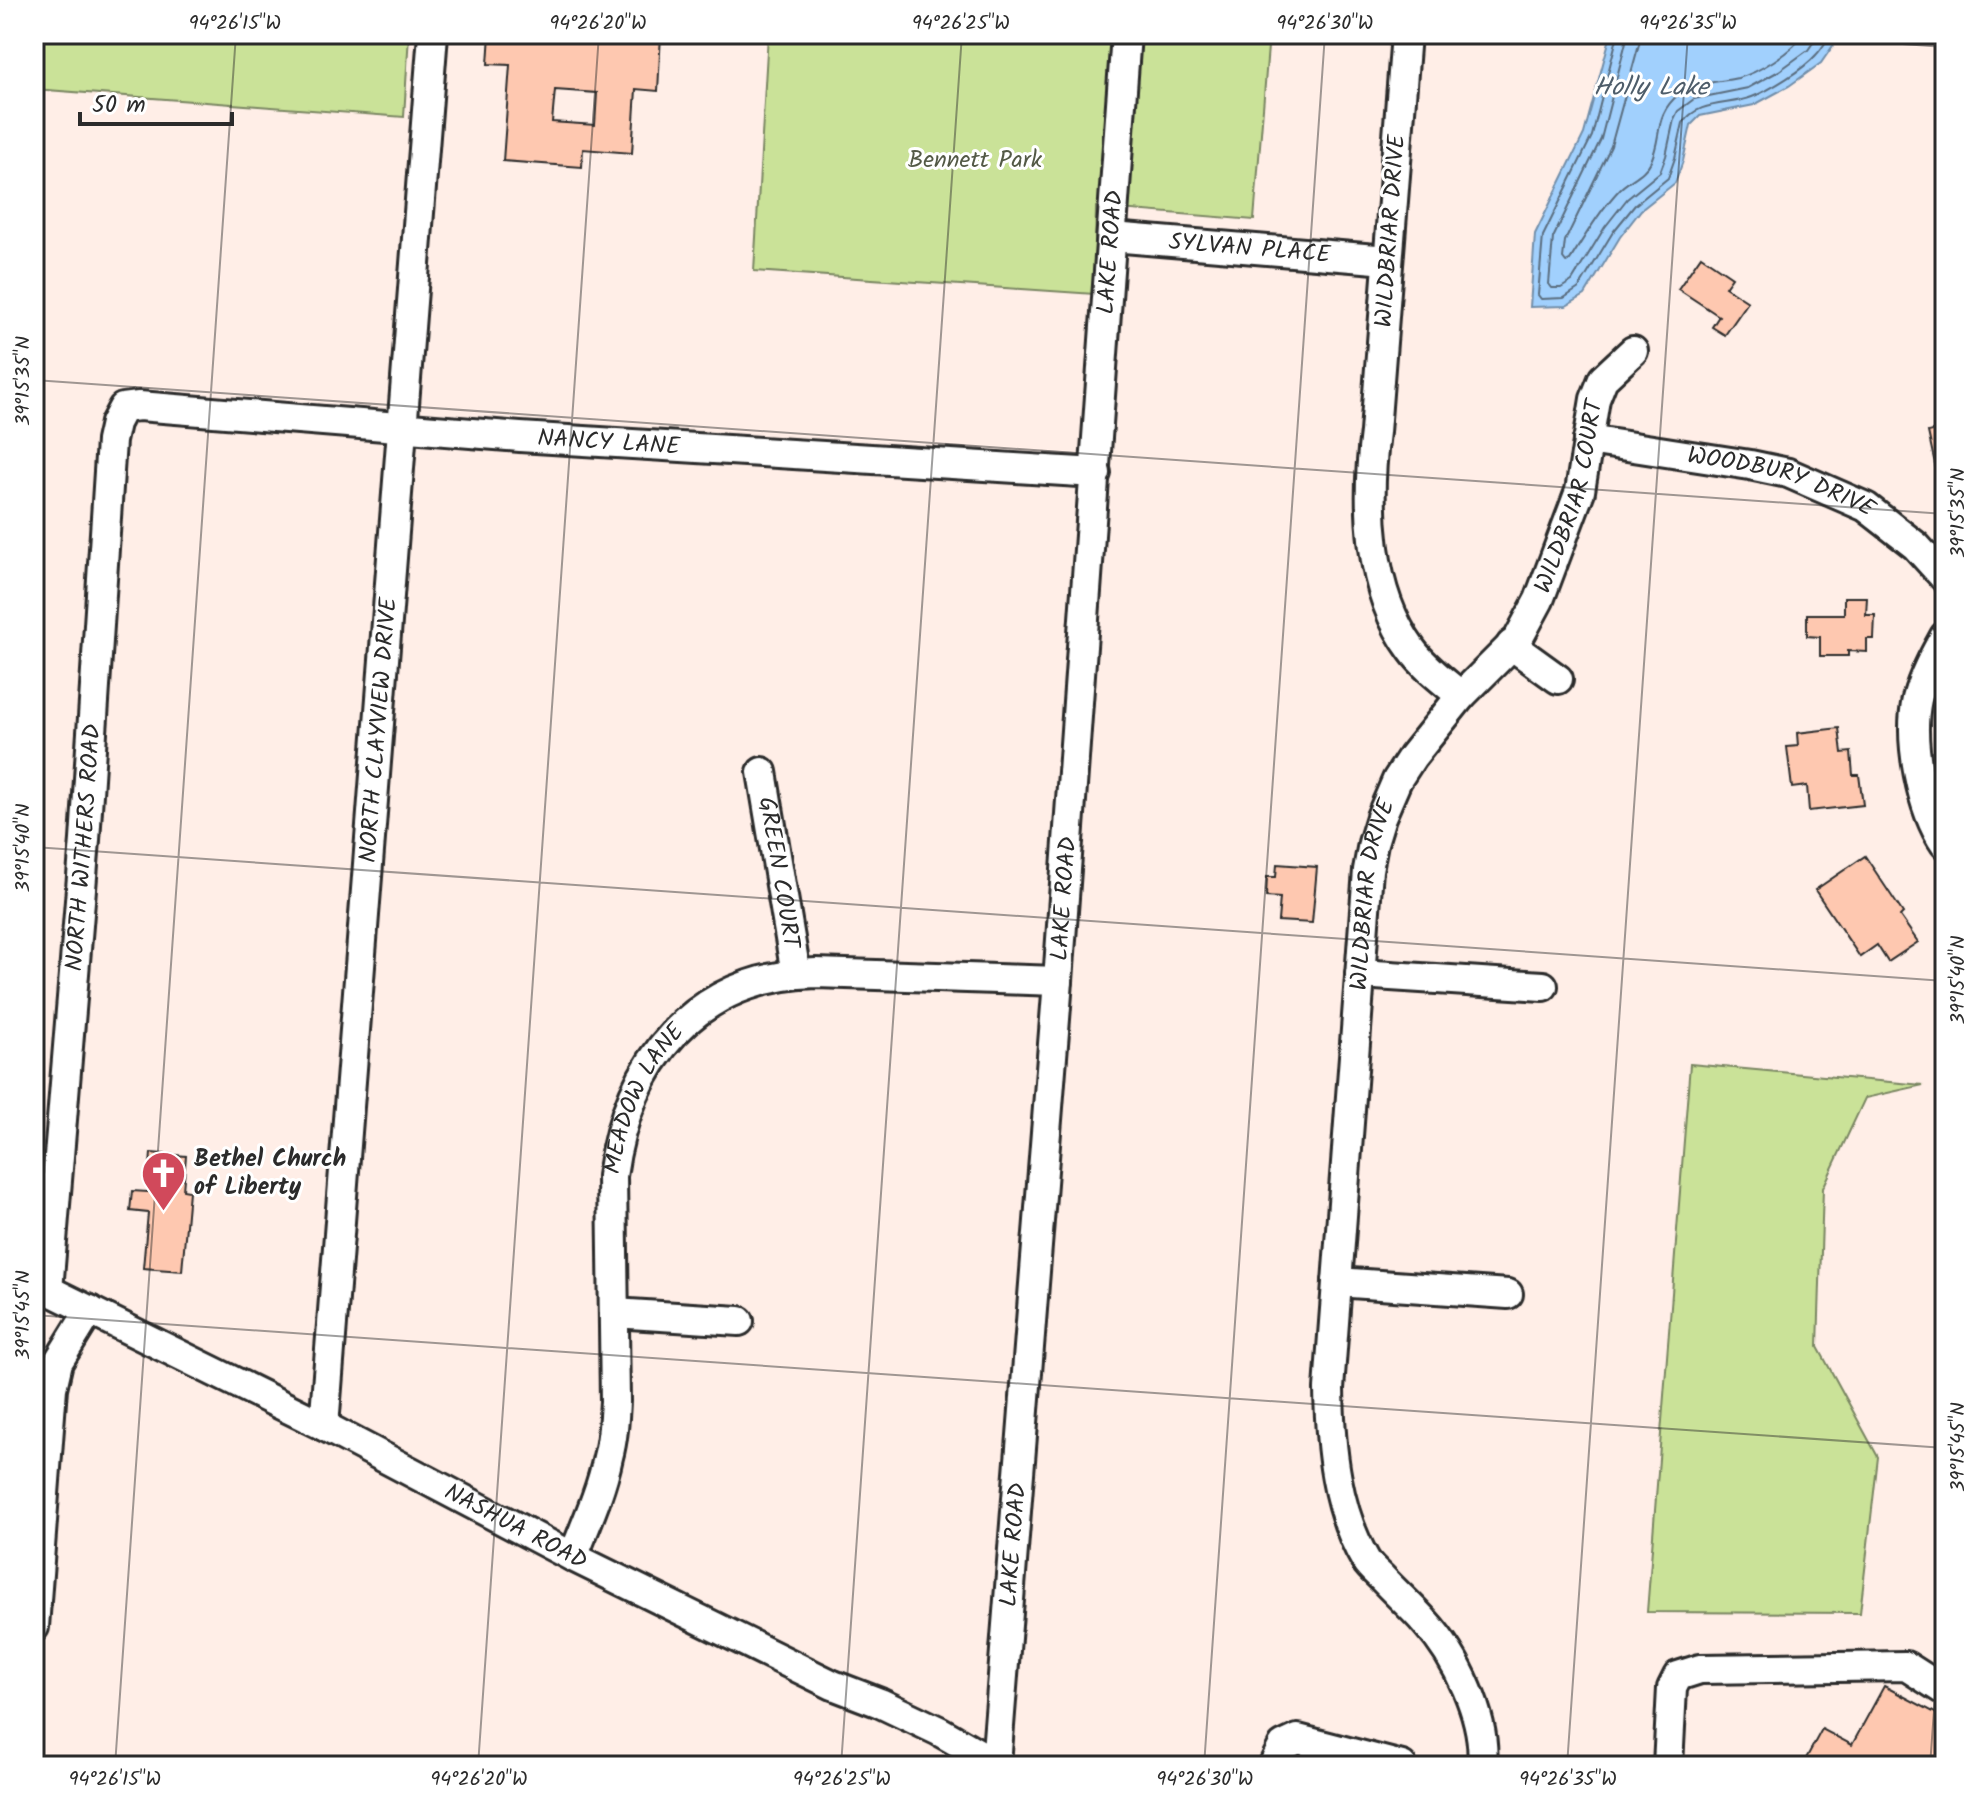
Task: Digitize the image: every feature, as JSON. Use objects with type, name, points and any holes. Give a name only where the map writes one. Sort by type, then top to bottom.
[{"type":"street","name":"NORTH CLAYVIEW DRIVE","points":[[324,1426],[433,34]]},
{"type":"street","name":"LAKE ROAD","points":[[998,1765],[1096,473],[1126,34]]},
{"type":"street","name":"WILDBRIAR DRIVE","points":[[1406,34],[1370,482],[1372,521],[1376,559],[1396,626],[1419,659],[1461,696],[1397,780],[1381,817],[1368,870],[1329,1389],[1329,1426],[1333,1463],[1343,1503],[1367,1563],[1426,1622],[1454,1663],[1474,1708],[1480,1732],[1482,1766]]},
{"type":"street","name":"SYLVAN PLACE","points":[[1112,237],[1388,260]]},
{"type":"street","name":"WILDBRIAR COURT","points":[[1461,696],[1518,639],[1539,600],[1580,491],[1595,399],[1603,379],[1633,351]]},
{"type":"street","name":"NANCY LANE","points":[[123,408],[139,406],[520,437],[1096,473]]},
{"type":"street","name":"NORTH WITHERS ROAD","points":[[41,1286],[85,840],[111,441],[123,408]]},
{"type":"street","name":"WOODBURY DRIVE","points":[[1588,440],[1788,473],[1866,507],[1916,546],[1945,578]]},
{"type":"street","points":[[1945,636],[1925,674],[1917,702],[1914,732],[1921,788],[1945,844]]},
{"type":"street","points":[[1511,645],[1558,679]]},
{"type":"street","name":"GREEN COURT","points":[[762,772],[796,974]]},
{"type":"street","name":"MEADOW LANE","points":[[573,1557],[600,1485],[613,1430],[612,1176],[620,1130],[631,1100],[659,1050],[677,1030],[708,1005],[744,986],[796,974],[1058,981]]},
{"type":"street","points":[[1360,974],[1543,986]]},
{"type":"street","points":[[1337,1282],[1508,1294]]},
{"type":"street","name":"NASHUA ROAD","points":[[41,1286],[324,1426],[573,1557],[833,1685],[939,1731],[998,1765]]},
{"type":"street","points":[[34,1627],[52,1388],[58,1362],[90,1310]]},
{"type":"street","points":[[614,1313],[739,1321]]},
{"type":"street","points":[[1668,1766],[1672,1688],[1678,1676],[1700,1669],[1906,1666],[1945,1691]]},
{"type":"street","points":[[1273,1766],[1283,1746],[1298,1739],[1336,1758],[1402,1766]]},
{"type":"green space","points":[[34,34],[409,34],[404,117],[34,89]]},
{"type":"green space","name":"Bennett Park","points":[[768,34],[1269,34],[1254,220],[1096,207],[1094,294],[754,271]]},
{"type":"green space","points":[[1690,1064],[1923,1085],[1865,1098],[1823,1188],[1818,1347],[1878,1457],[1860,1613],[1647,1612]]},
{"type":"water","name":"Holly Lake","points":[[1611,34],[1841,34],[1821,63],[1789,86],[1754,105],[1700,116],[1691,125],[1675,183],[1641,210],[1620,237],[1585,295],[1566,306],[1530,307],[1535,234],[1584,134]]},
{"type":"building","points":[[490,34],[661,34],[658,91],[636,89],[632,153],[583,149],[582,167],[503,161],[510,65],[488,64]],"holes":[[[555,90],[597,93],[595,125],[552,122]]]},
{"type":"building","points":[[1701,256],[1732,277],[1725,287],[1748,302],[1725,335],[1712,327],[1719,316],[1678,289]]},
{"type":"building","points":[[1945,428],[1945,477],[1938,478],[1928,432]]},
{"type":"building","points":[[1844,597],[1867,597],[1866,615],[1875,615],[1874,639],[1867,639],[1867,652],[1848,651],[1848,656],[1820,656],[1820,637],[1807,636],[1807,614],[1844,614]]},
{"type":"building","points":[[1839,728],[1842,753],[1851,752],[1853,775],[1859,775],[1863,805],[1809,811],[1807,786],[1792,788],[1787,747],[1798,746],[1797,733]]},
{"type":"building","points":[[1865,856],[1903,913],[1900,916],[1918,942],[1888,962],[1877,945],[1860,957],[1815,890]]},
{"type":"building","points":[[1277,864],[1317,867],[1312,923],[1278,921],[1280,898],[1266,897],[1267,877],[1276,877]]},
{"type":"building","name":"Bethel Church of Liberty","points":[[151,1153],[186,1156],[183,1190],[189,1191],[182,1271],[143,1268],[148,1213],[130,1211],[132,1191],[148,1192]]},
{"type":"building","points":[[1884,1686],[1945,1718],[1945,1766],[1802,1766],[1822,1729],[1852,1745]]},
{"type":"place","name":"Bethel Church of Liberty","points":[[163,1212]]}]
